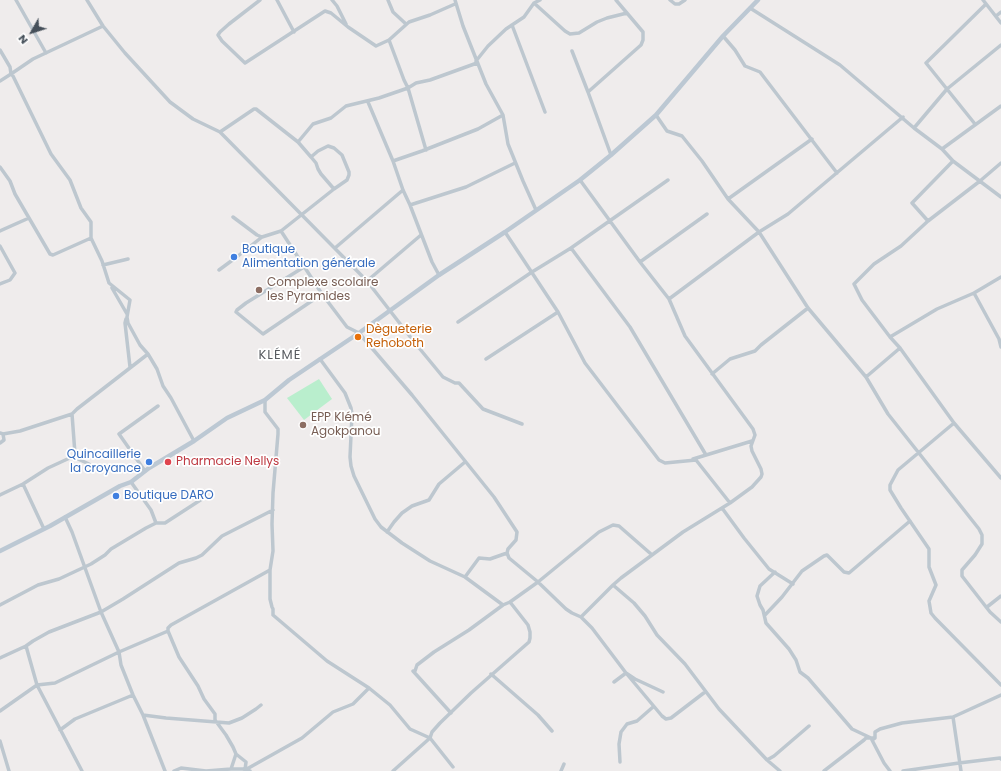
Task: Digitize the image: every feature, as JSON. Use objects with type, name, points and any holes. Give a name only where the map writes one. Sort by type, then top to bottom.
[{"type":"street","points":[[16,0],[46,53]]},
{"type":"street","points":[[87,0],[103,26],[125,53],[170,102],[193,119],[220,132],[367,281],[443,377],[455,383],[460,383],[483,409],[522,424]]},
{"type":"street","points":[[260,0],[229,24],[218,35],[222,41],[245,63],[325,11],[331,12],[348,27],[376,46],[389,40],[406,24],[430,15],[455,2],[476,62],[503,116],[508,144],[536,210]]},
{"type":"street","points":[[277,0],[294,32]]},
{"type":"street","points":[[332,0],[337,6],[348,27]]},
{"type":"street","points":[[388,0],[391,10],[406,24]]},
{"type":"street","points":[[298,142],[314,124],[331,118],[346,106],[368,102],[476,62],[488,46],[512,25],[524,17],[534,3],[540,0]]},
{"type":"street","points":[[670,0],[675,4],[679,4],[685,0]]},
{"type":"street","points":[[0,551],[44,529],[120,486],[131,482],[145,471],[194,441],[227,418],[265,400],[289,380],[390,309],[580,180],[656,115],[723,36],[758,0]]},
{"type":"street","points":[[983,0],[1001,23]]},
{"type":"street","points":[[588,92],[641,45],[643,40],[643,32],[617,1]]},
{"type":"street","points":[[534,3],[570,34],[579,33],[607,18],[627,13]]},
{"type":"street","points":[[975,124],[926,62],[986,4]]},
{"type":"street","points":[[750,8],[840,65],[903,117],[914,128],[942,149],[954,161],[1001,197]]},
{"type":"street","points":[[996,16],[1001,12]]},
{"type":"street","points":[[512,25],[545,112]]},
{"type":"street","points":[[0,81],[33,59],[103,26]]},
{"type":"street","points":[[723,36],[735,50],[745,66],[760,72],[838,173]]},
{"type":"street","points":[[389,40],[408,88],[426,150]]},
{"type":"street","points":[[914,128],[947,89],[1001,45]]},
{"type":"street","points":[[0,50],[10,67],[11,74],[18,84],[51,154],[70,180],[80,205],[91,222],[91,238],[99,252],[107,278],[127,316],[128,323],[137,341],[148,354],[157,369],[163,386],[194,441]]},
{"type":"street","points":[[572,51],[611,155]]},
{"type":"street","points":[[368,102],[393,161],[432,262],[439,275]]},
{"type":"street","points":[[942,149],[1001,106]]},
{"type":"street","points":[[220,132],[254,109],[298,142],[312,157],[321,174],[334,189]]},
{"type":"street","points":[[656,115],[667,131],[682,136],[702,161],[728,199],[759,232],[808,308],[866,377],[888,414],[979,529],[982,535],[982,544],[962,570],[962,573],[964,579],[987,608],[1001,622]]},
{"type":"street","points":[[393,161],[426,150],[478,129],[503,116]]},
{"type":"street","points":[[669,299],[759,232],[788,214],[903,117]]},
{"type":"street","points":[[728,199],[812,139]]},
{"type":"street","points":[[219,270],[262,237],[281,231],[303,216],[311,207],[347,180],[350,175],[342,155],[332,146],[328,146],[312,157]]},
{"type":"street","points":[[928,221],[912,203],[954,161]]},
{"type":"street","points":[[410,205],[466,187],[515,163]]},
{"type":"street","points":[[1001,163],[980,182],[928,221],[901,246],[874,264],[854,284],[862,300],[900,348],[954,423],[1001,478]]},
{"type":"street","points":[[0,167],[10,181],[15,194],[50,254],[54,255],[91,238]]},
{"type":"street","points":[[580,180],[669,299],[685,336],[753,429],[755,435],[752,442],[752,451],[762,469],[762,474],[752,487],[651,554],[612,585],[581,617]]},
{"type":"street","points":[[458,322],[611,221],[668,180]]},
{"type":"street","points":[[335,248],[403,190]]},
{"type":"street","points":[[640,262],[707,214]]},
{"type":"street","points":[[232,217],[262,237]]},
{"type":"street","points":[[0,231],[29,218]]},
{"type":"street","points":[[281,231],[322,294],[347,327],[359,332],[494,497],[517,532],[517,537],[508,549],[507,554],[509,558],[538,582],[568,611],[581,617],[600,637],[653,707],[666,719],[671,718],[705,692]]},
{"type":"street","points":[[505,232],[558,312],[585,362],[659,460],[665,463],[693,459],[752,442]]},
{"type":"street","points":[[367,281],[421,235]]},
{"type":"street","points":[[0,246],[15,273],[10,280],[0,284]]},
{"type":"street","points":[[571,248],[630,327],[706,455]]},
{"type":"street","points":[[103,265],[128,260]]},
{"type":"street","points":[[304,267],[246,303],[236,312],[263,334],[322,294]]},
{"type":"street","points":[[890,337],[937,309],[974,293],[1001,277]]},
{"type":"street","points":[[111,285],[130,300],[125,323],[130,367]]},
{"type":"street","points":[[974,293],[999,339],[1001,347]]},
{"type":"street","points":[[712,374],[735,356],[755,351],[808,308]]},
{"type":"street","points":[[486,359],[558,312]]},
{"type":"street","points":[[866,377],[900,348]]},
{"type":"street","points":[[0,443],[4,440],[2,433],[20,431],[72,414],[148,354]]},
{"type":"street","points":[[320,359],[345,393],[351,408],[351,466],[354,476],[375,519],[387,532],[430,561],[465,577],[502,606]]},
{"type":"street","points":[[265,400],[265,412],[278,429],[273,510],[273,551],[270,570],[270,599],[273,615],[327,661],[369,688],[393,708],[410,729],[430,738],[453,767]]},
{"type":"street","points":[[145,471],[119,434],[158,406]]},
{"type":"street","points":[[0,495],[23,484],[48,468],[72,458],[75,454],[72,414]]},
{"type":"street","points":[[954,423],[898,470],[890,485],[890,490],[910,522],[928,544],[929,568],[936,585],[929,601],[934,618],[1001,685]]},
{"type":"street","points":[[72,458],[89,464]]},
{"type":"street","points":[[693,459],[698,462],[730,503]]},
{"type":"street","points":[[387,532],[402,513],[412,506],[429,500],[439,484],[465,462]]},
{"type":"street","points":[[131,482],[151,510],[156,523]]},
{"type":"street","points":[[23,484],[44,529]]},
{"type":"street","points":[[0,604],[38,585],[59,579],[85,567],[105,555],[117,545],[156,523],[165,523],[202,499]]},
{"type":"street","points":[[722,508],[769,569],[793,584]]},
{"type":"street","points":[[0,658],[26,646],[49,632],[101,612],[179,563],[202,555],[222,536],[273,510]]},
{"type":"street","points":[[64,517],[72,532],[101,612],[119,652],[121,665],[165,771]]},
{"type":"street","points":[[764,615],[782,597],[802,571],[827,555],[844,572],[849,573],[910,522]]},
{"type":"street","points":[[451,713],[413,671],[415,671],[417,665],[538,582],[600,532],[613,525],[619,526],[651,554]]},
{"type":"street","points":[[465,577],[479,558],[490,559],[507,554]]},
{"type":"street","points":[[245,770],[246,762],[236,754],[226,735],[218,726],[217,721],[215,720],[214,711],[207,703],[198,686],[178,658],[168,628],[270,570]]},
{"type":"street","points":[[775,572],[760,586],[757,596],[766,623],[789,649],[796,660],[800,672],[808,678],[854,731],[876,738]]},
{"type":"street","points":[[612,585],[634,603],[645,616],[656,635],[685,664],[705,692],[725,716],[767,760],[780,771]]},
{"type":"street","points":[[987,608],[1001,596]]},
{"type":"street","points":[[394,771],[430,738],[432,732],[491,674],[528,642],[530,638],[528,625],[510,602]]},
{"type":"street","points":[[0,711],[37,685],[55,683],[119,652],[168,631]]},
{"type":"street","points":[[26,646],[37,685],[82,771]]},
{"type":"street","points":[[614,682],[626,673]]},
{"type":"street","points":[[626,673],[635,679],[663,692]]},
{"type":"street","points":[[491,674],[538,715],[552,731]]},
{"type":"street","points":[[245,770],[302,738],[333,712],[353,704],[369,688]]},
{"type":"street","points":[[60,730],[74,719],[133,695]]},
{"type":"street","points":[[876,738],[875,732],[880,729],[902,724],[953,717],[1001,695]]},
{"type":"street","points":[[143,715],[229,723],[236,721],[256,709],[261,704]]},
{"type":"street","points":[[620,762],[619,744],[621,732],[627,724],[637,721],[653,707]]},
{"type":"street","points":[[953,717],[961,771]]},
{"type":"street","points":[[767,760],[774,756],[809,726]]},
{"type":"street","points":[[824,771],[866,738],[876,738]]},
{"type":"street","points":[[876,738],[872,740],[890,771]]},
{"type":"street","points":[[0,741],[9,771]]},
{"type":"street","points":[[231,769],[236,754]]},
{"type":"street","points":[[903,771],[959,762],[1001,759]]},
{"type":"street","points":[[561,771],[564,764]]},
{"type":"street","points":[[174,771],[181,768],[206,771],[231,769],[250,771]]},
{"type":"green space","points":[[319,379],[332,399],[304,420],[287,398]]},
{"type":"place","name":"Boutique Alimentation générale","points":[[234,257]]},
{"type":"place","name":"Complexe scolaire les Pyramides","points":[[259,290]]},
{"type":"place","name":"Dègueterie Rehoboth","points":[[358,337]]},
{"type":"place","name":"EPP Klémé Agokpanou","points":[[303,425]]},
{"type":"place","name":"Quincaillerie la croyance","points":[[149,462]]},
{"type":"place","name":"Pharmacie Nellys","points":[[168,462]]},
{"type":"place","name":"Boutique DARO","points":[[116,496]]},
{"type":"district","name":"KLÉMÉ","points":[[280,356]]}]
